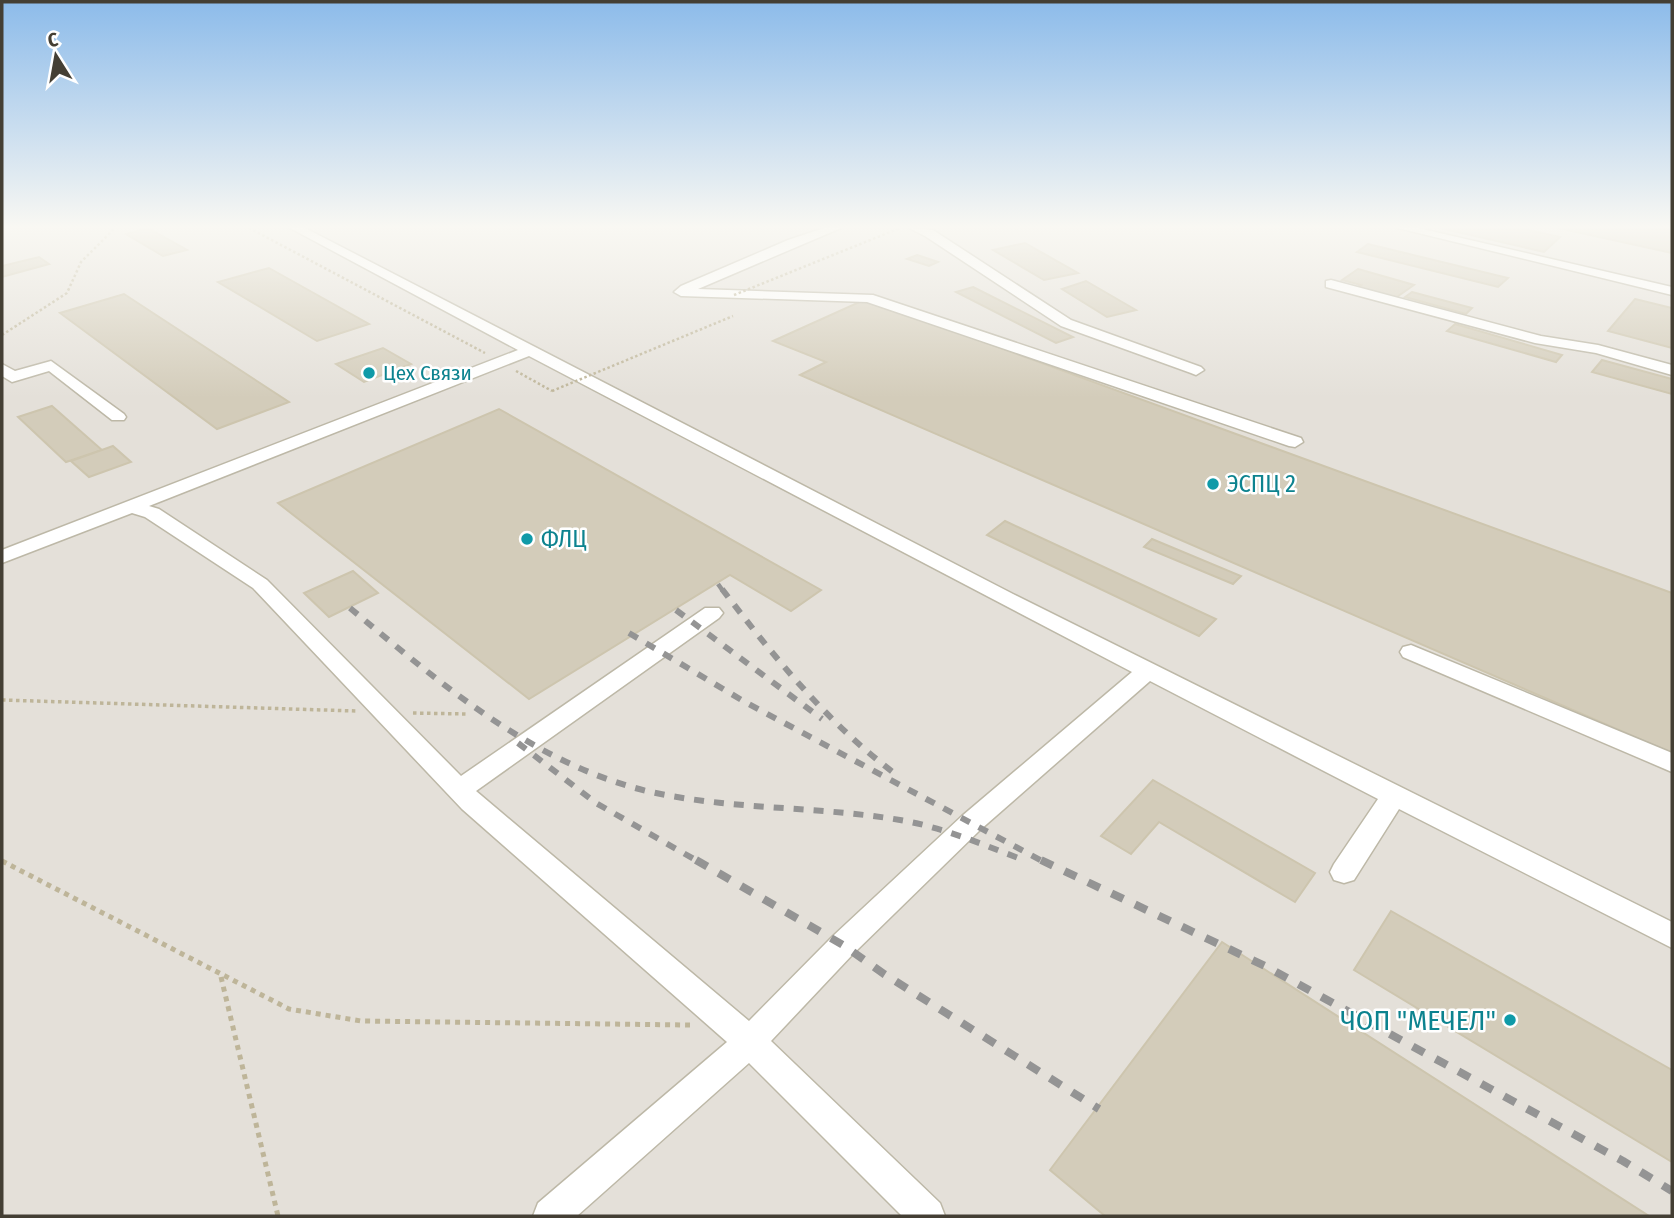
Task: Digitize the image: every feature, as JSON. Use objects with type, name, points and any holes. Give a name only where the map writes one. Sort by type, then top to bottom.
[{"type":"street","points":[[405,285],[1148,671],[1672,936]]},
{"type":"street","points":[[697,285],[681,292],[868,298],[1295,442]]},
{"type":"street","points":[[1008,285],[1066,323],[1196,370]]},
{"type":"street","points":[[1334,285],[1540,341],[1598,349],[1672,370]]},
{"type":"street","points":[[1646,285],[1672,291]]},
{"type":"street","points":[[2,556],[530,350]]},
{"type":"street","points":[[2,369],[12,377],[51,366],[118,417]]},
{"type":"street","points":[[129,506],[152,513],[260,584],[460,790],[740,1033],[928,1216]]},
{"type":"street","points":[[460,790],[712,613]]},
{"type":"street","points":[[1411,652],[1672,762]]},
{"type":"street","points":[[551,1216],[740,1033],[843,945],[971,823],[1148,671]]},
{"type":"street","points":[[1344,872],[1395,794]]},
{"type":"path","points":[[2,335],[67,293],[71,285]]},
{"type":"path","points":[[355,285],[552,391],[733,316]]},
{"type":"path","points":[[734,295],[759,285]]},
{"type":"path","points":[[2,700],[466,714]]},
{"type":"path","points":[[2,861],[289,1009],[361,1021],[740,1033]]},
{"type":"path","points":[[221,975],[278,1216]]},
{"type":"shaded area","points":[[2,285],[1672,285],[1672,1216],[2,1216]]},
{"type":"building","points":[[223,285],[299,285],[369,324],[317,341]]},
{"type":"building","points":[[1074,285],[1093,285],[1136,310],[1107,317],[1062,289]]},
{"type":"building","points":[[1361,285],[1414,285],[1394,299],[1356,288]]},
{"type":"building","points":[[973,287],[1073,337],[1056,343],[956,292]]},
{"type":"building","points":[[1412,292],[1472,308],[1466,314],[1405,297]]},
{"type":"building","points":[[124,294],[289,402],[217,429],[60,313]]},
{"type":"building","name":"ЭСПЦ 2","points":[[866,299],[1672,593],[1672,753],[800,375],[826,362],[773,341]]},
{"type":"building","points":[[1635,299],[1672,308],[1672,348],[1608,331]]},
{"type":"building","points":[[1455,324],[1562,355],[1556,362],[1447,331]]},
{"type":"building","name":"Цех Связи","points":[[383,348],[411,364],[364,382],[336,364]]},
{"type":"building","points":[[1602,360],[1672,379],[1672,394],[1592,372]]},
{"type":"building","points":[[52,406],[102,450],[66,462],[18,417]]},
{"type":"building","name":"ФЛЦ","points":[[499,409],[821,590],[791,611],[730,575],[529,699],[278,503]]},
{"type":"building","points":[[113,446],[131,462],[89,477],[71,461]]},
{"type":"building","points":[[1005,521],[1216,619],[1199,636],[987,535]]},
{"type":"building","points":[[1152,539],[1241,576],[1233,584],[1144,547]]},
{"type":"building","points":[[353,571],[378,593],[329,617],[304,593]]},
{"type":"building","points":[[1153,780],[1315,873],[1295,902],[1159,822],[1131,854],[1101,836]]},
{"type":"building","name":"ЧОП \"МЕЧЕЛ\"","points":[[1391,911],[1672,1070],[1672,1162],[1354,970]]},
{"type":"building","points":[[1222,942],[1649,1216],[1105,1216],[1050,1170]]},
{"type":"railway","points":[[718,584],[723,591]]},
{"type":"railway","points":[[722,589],[804,689],[848,735],[898,776]]},
{"type":"railway","points":[[350,608],[419,665],[490,718],[528,742],[608,779],[682,798],[838,812],[916,823],[946,831],[1021,859]]},
{"type":"railway","points":[[676,610],[822,719]]},
{"type":"railway","points":[[629,633],[745,702],[1044,862]]},
{"type":"railway","points":[[518,743],[596,803],[699,862]]},
{"type":"railway","points":[[696,860],[843,945],[884,974],[1099,1109]]},
{"type":"railway","points":[[1041,860],[1265,966],[1623,1161],[1672,1191]]},
{"type":"place","name":"Цех Связи","points":[[369,373]]},
{"type":"place","name":"ЭСПЦ 2","points":[[1213,484]]},
{"type":"place","name":"ФЛЦ","points":[[527,539]]},
{"type":"place","name":"ЧОП \"МЕЧЕЛ\"","points":[[1510,1020]]}]
